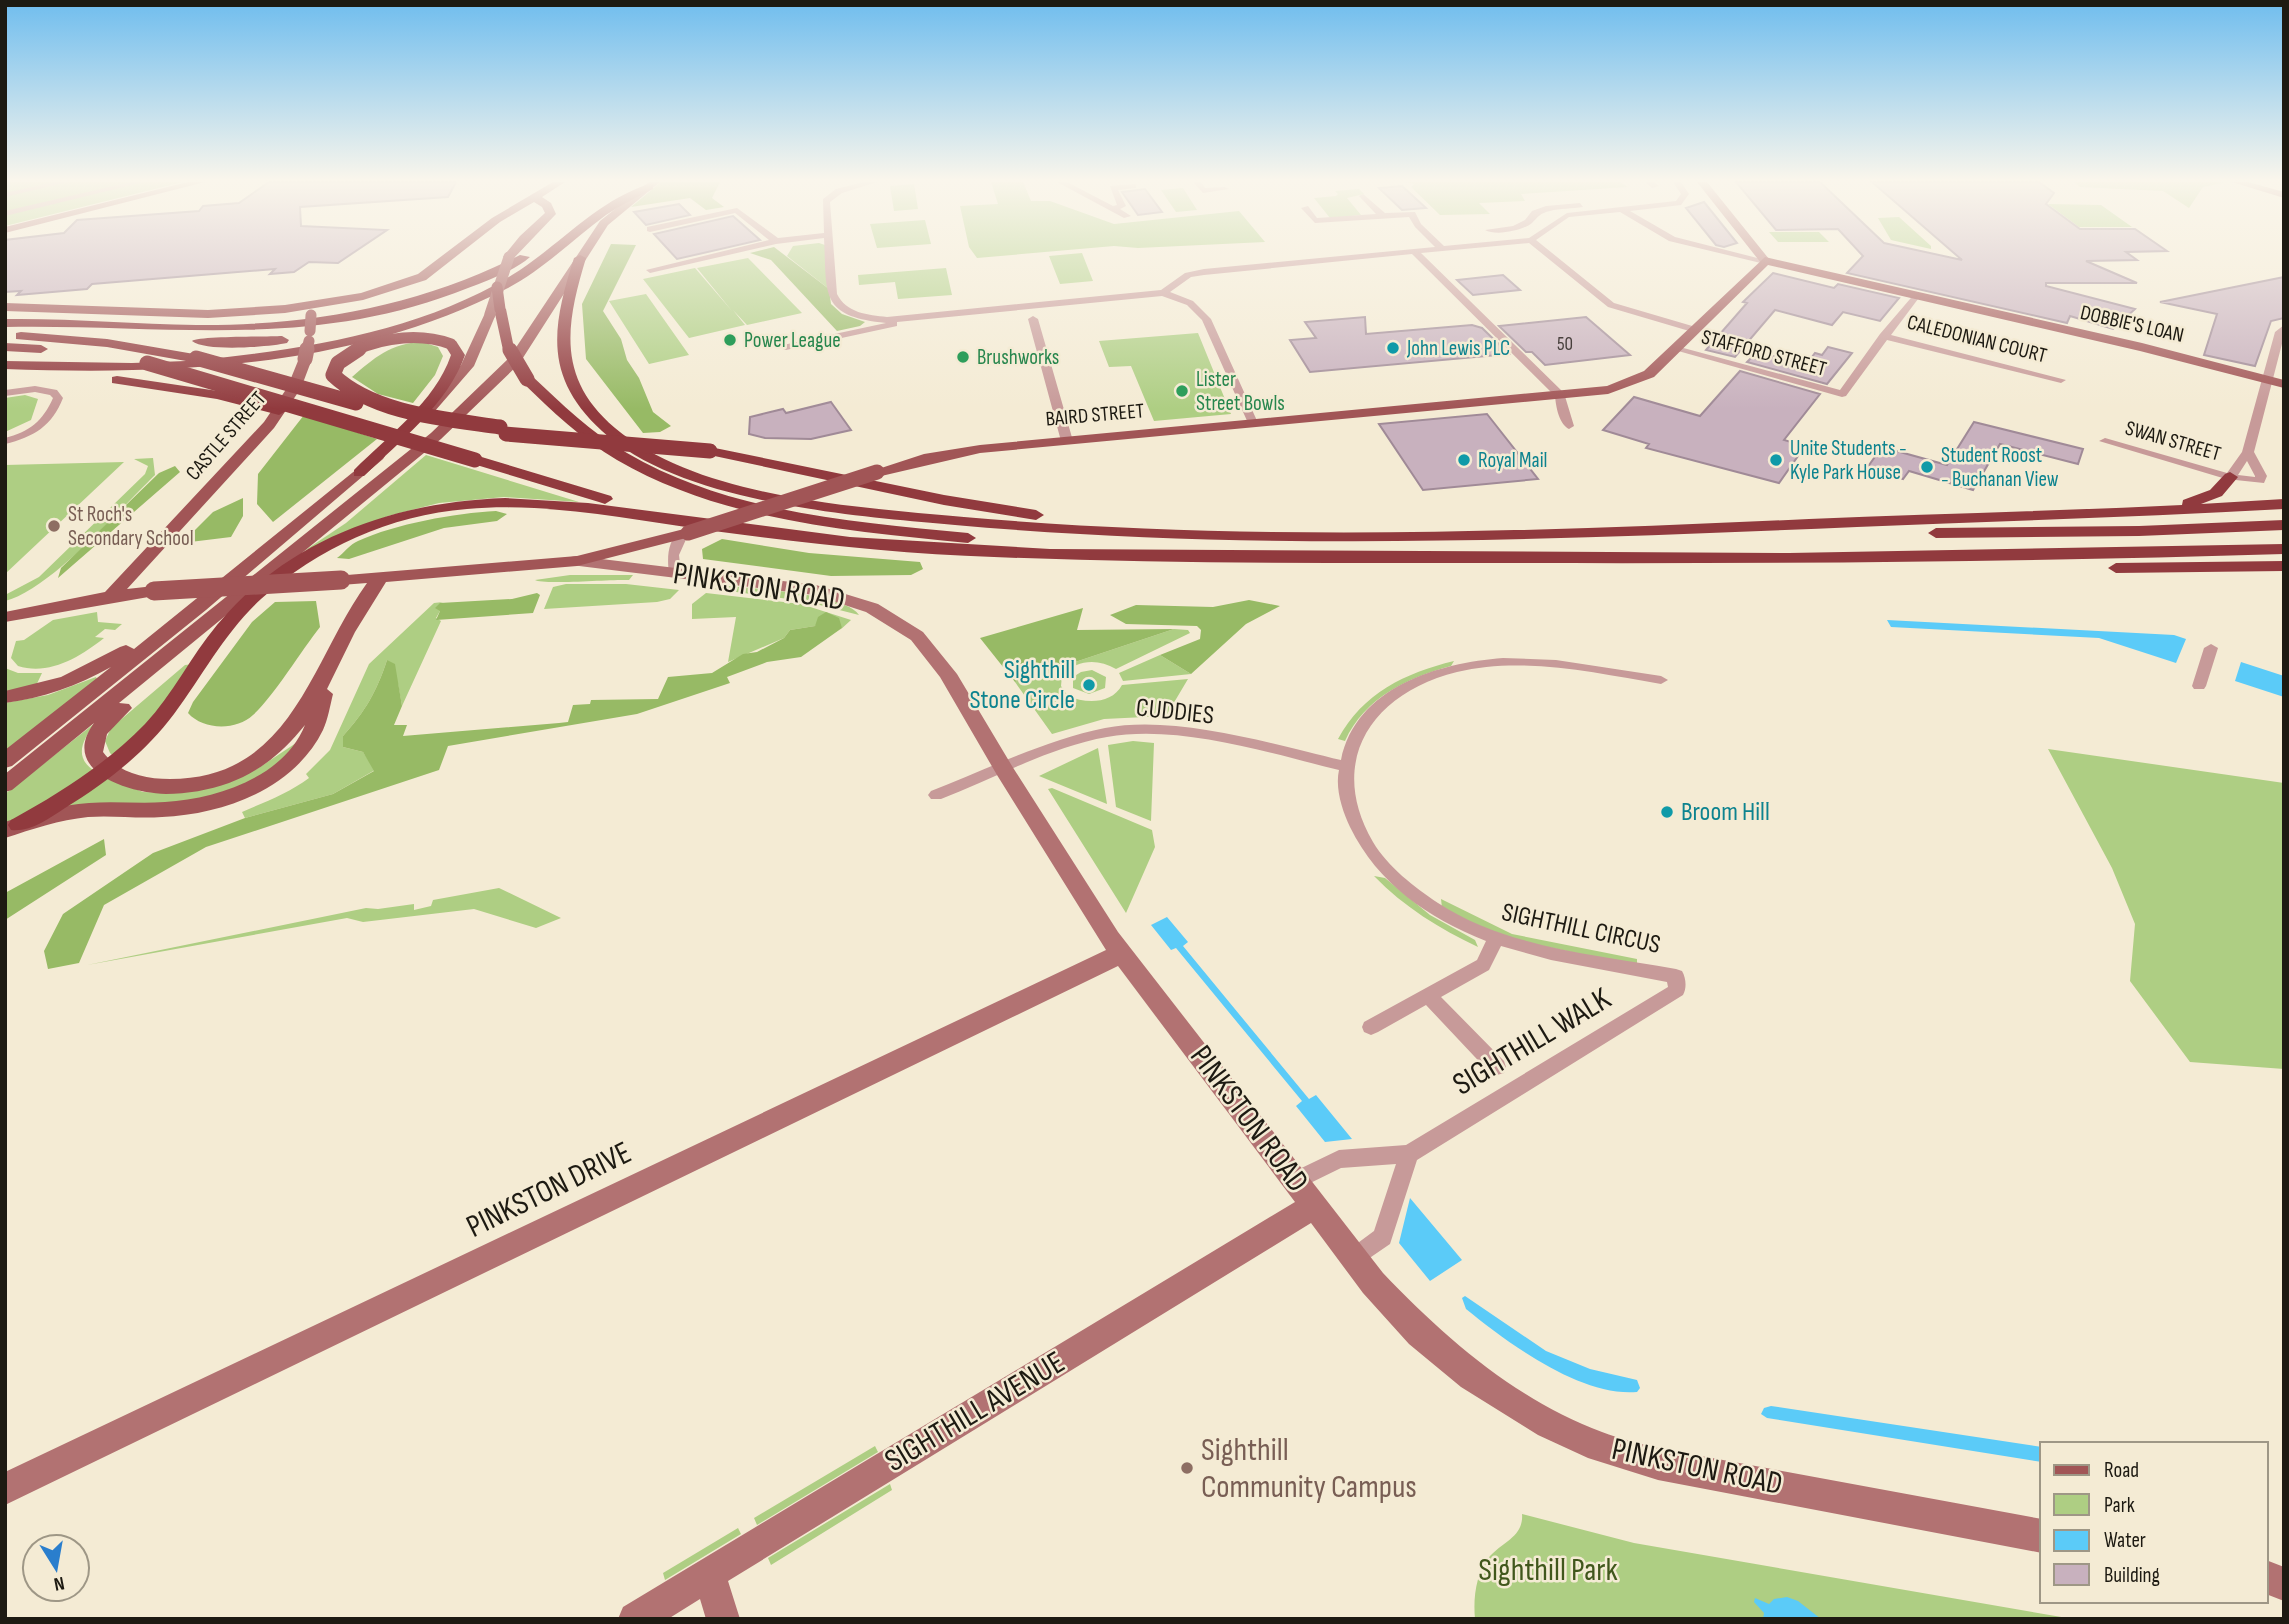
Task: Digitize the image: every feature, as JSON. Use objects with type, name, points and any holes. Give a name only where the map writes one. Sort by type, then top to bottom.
[{"type":"highway","points":[[5,323],[232,328],[300,323],[369,311],[435,295],[489,275],[523,258]]},
{"type":"highway","points":[[5,365],[116,369],[197,365],[304,349],[389,329],[451,309],[507,283],[547,258]]},
{"type":"highway","points":[[580,258],[562,313],[560,338],[568,377],[580,398],[610,431],[649,456],[754,491],[810,503],[903,516],[1138,535],[1326,540],[1609,533],[2284,504]]},
{"type":"highway","points":[[497,287],[495,312],[510,350],[527,379],[576,428],[642,470],[724,500],[792,517],[968,538],[1091,545],[1589,558]]},
{"type":"highway","points":[[5,328],[142,334],[243,343],[309,336]]},
{"type":"highway","points":[[5,336],[107,343],[196,358],[397,415],[504,431],[710,451],[944,500],[1052,517],[1175,525],[1609,533],[2112,532],[2284,525]]},
{"type":"highway","points":[[359,473],[424,407],[458,359],[451,344],[424,337],[374,344],[344,358],[335,366],[333,375],[349,389],[381,401],[439,417],[504,431]]},
{"type":"highway","points":[[5,347],[74,352],[147,363],[630,505],[761,532]]},
{"type":"highway","points":[[5,372],[149,383],[218,395],[279,411]]},
{"type":"highway","points":[[2167,510],[2216,493],[2230,477]]},
{"type":"highway","points":[[12,827],[115,774],[132,749],[171,705],[220,633],[242,609],[319,549],[388,519],[442,506],[505,500],[563,504],[761,532],[895,547],[1058,555],[1988,558],[2284,549]]},
{"type":"highway","points":[[1666,559],[1990,569],[2284,566]]},
{"type":"main road","points":[[5,307],[168,315],[312,310],[396,288],[422,277],[448,258]]},
{"type":"main road","points":[[497,287],[509,258]]},
{"type":"main road","points":[[5,785],[471,405],[523,348],[580,258]]},
{"type":"main road","name":"DOBBIE'S LOAN","points":[[1765,261],[2284,384]]},
{"type":"main road","points":[[1676,349],[1759,271],[1765,261]]},
{"type":"main road","name":"CASTLE STREET","points":[[111,596],[249,448],[279,411],[293,388],[305,359],[312,310]]},
{"type":"main road","points":[[5,761],[200,606],[424,416],[454,383],[478,346],[495,312]]},
{"type":"main road","name":"BAIRD STREET","points":[[5,617],[111,596],[154,591],[341,580],[577,561],[685,534],[877,472],[946,454],[1630,384],[1649,374],[1676,349]]},
{"type":"main road","points":[[191,635],[152,682],[98,730],[93,752],[115,774],[150,786],[181,787],[215,780],[248,767],[284,742],[328,671],[363,597],[381,576]]},
{"type":"main road","points":[[6,697],[36,693],[76,680],[200,606]]},
{"type":"main road","points":[[12,827],[84,811],[162,810],[201,805],[250,786],[284,766],[306,741],[314,729],[328,671]]},
{"type":"street","points":[[650,270],[703,258]]},
{"type":"street","points":[[830,258],[832,294],[837,304],[850,313],[864,317],[906,320],[1163,293],[1195,273],[1346,258]]},
{"type":"street","points":[[1421,258],[1557,391],[1569,426]]},
{"type":"street","points":[[1553,258],[1611,305],[1696,330]]},
{"type":"street","points":[[1751,258],[1765,261]]},
{"type":"street","points":[[1762,258],[1765,261]]},
{"type":"street","points":[[1163,293],[1190,303],[1206,319],[1253,424]]},
{"type":"street","points":[[1883,336],[1916,295]]},
{"type":"street","points":[[1033,319],[1067,440]]},
{"type":"street","points":[[786,347],[886,327],[906,320]]},
{"type":"street","points":[[2230,477],[2248,452],[2280,332],[2284,328]]},
{"type":"street","name":"CALEDONIAN COURT","points":[[1883,336],[2061,380]]},
{"type":"street","name":"STAFFORD STREET","points":[[1676,349],[1842,394],[1883,336]]},
{"type":"street","points":[[5,393],[47,390],[58,398],[46,424],[29,434],[5,441]]},
{"type":"street","name":"SWAN STREET","points":[[2105,441],[2230,477],[2260,481],[2261,476],[2248,452]]},
{"type":"street","points":[[675,573],[673,555],[685,534]]},
{"type":"street","name":"PINKSTON ROAD","points":[[577,561],[816,590],[856,601],[900,623],[937,658],[1004,769],[1122,953],[1394,1308],[1455,1363],[1527,1412],[1599,1447],[1658,1464],[2040,1536]]},
{"type":"street","points":[[2199,686],[2211,648]]},
{"type":"street","name":"SIGHTHILL CIRCUS","points":[[1661,680],[1521,662],[1453,669],[1410,684],[1374,709],[1353,736],[1345,766],[1345,786],[1350,808],[1377,857],[1407,888],[1431,906],[1496,939],[1549,954],[1676,976]]},
{"type":"street","name":"CUDDIES","points":[[936,795],[1090,737],[1129,730],[1169,732],[1247,745],[1345,766]]},
{"type":"street","points":[[1371,1027],[1483,965],[1496,939]]},
{"type":"street","name":"PINKSTON DRIVE","points":[[5,1489],[1122,953]]},
{"type":"street","name":"SIGHTHILL WALK","points":[[1305,1193],[1339,1159],[1409,1154],[1677,990],[1676,976]]},
{"type":"street","points":[[1428,996],[1497,1067]]},
{"type":"street","points":[[1355,1258],[1383,1237],[1409,1154]]},
{"type":"street","name":"SIGHTHILL AVENUE","points":[[635,1619],[1305,1193]]},
{"type":"street","points":[[709,1574],[723,1619]]},
{"type":"green space","points":[[604,258],[630,258],[603,311],[621,339],[627,360],[639,378],[653,412],[671,426],[660,432],[643,433],[586,359],[582,304]]},
{"type":"green space","points":[[748,258],[802,313],[747,325],[733,310],[745,325],[689,338],[643,279],[695,268],[732,311],[697,268]]},
{"type":"green space","points":[[764,258],[788,258],[829,289],[831,304],[842,314],[865,322],[860,326],[837,331],[771,260]]},
{"type":"green space","points":[[789,258],[828,258],[829,289]]},
{"type":"green space","points":[[1050,258],[1084,258],[1093,281],[1060,284]]},
{"type":"green space","points":[[946,268],[952,295],[898,299],[895,282],[859,285],[858,275]]},
{"type":"green space","points":[[646,294],[689,355],[649,364],[609,301]]},
{"type":"green space","name":"Lister Street Bowls","points":[[1198,333],[1231,414],[1154,421],[1131,366],[1109,367],[1099,341]]},
{"type":"green space","points":[[422,342],[438,347],[443,356],[435,375],[413,403],[378,394],[352,377],[392,349]]},
{"type":"green space","points":[[25,395],[38,399],[31,420],[5,432],[5,398]]},
{"type":"green space","points":[[304,415],[377,439],[273,522],[257,504],[258,474]]},
{"type":"green space","points":[[426,455],[579,502],[504,497],[439,503],[388,516],[304,551],[346,523]]},
{"type":"green space","points":[[153,458],[155,475],[84,547],[23,594],[5,601],[5,595],[39,577],[145,474],[148,466],[134,459]]},
{"type":"green space","points":[[124,462],[5,574],[5,465]]},
{"type":"green space","points":[[175,466],[180,472],[58,578],[61,568],[159,473]]},
{"type":"green space","points":[[243,498],[243,516],[231,537],[182,543],[213,512]]},
{"type":"green space","points":[[496,511],[507,514],[497,521],[444,528],[349,559],[337,558],[355,542],[389,529],[444,517]]},
{"type":"green space","points":[[722,539],[809,553],[920,562],[923,569],[911,575],[831,576],[703,559],[702,549]]},
{"type":"green space","points":[[570,575],[633,575],[629,580],[535,580]]},
{"type":"green space","points":[[566,584],[626,584],[679,590],[670,599],[657,602],[544,609],[553,587]]},
{"type":"green space","points":[[731,586],[819,597],[851,608],[859,615],[804,601],[714,589]]},
{"type":"green space","points":[[537,593],[540,595],[533,613],[436,620],[440,611],[435,608],[440,603],[512,599]]},
{"type":"green space","points":[[706,593],[801,604],[851,620],[839,631],[842,628],[833,618],[815,626],[790,630],[784,638],[728,662],[736,617],[692,619],[692,604]]},
{"type":"green space","points":[[1249,600],[1280,606],[1246,624],[1191,674],[1160,655],[1200,639],[1201,630],[1197,626],[1126,624],[1110,615],[1136,605],[1213,607]]},
{"type":"green space","points":[[316,601],[320,627],[253,715],[238,724],[220,726],[202,723],[188,713],[193,702],[252,622],[275,602]]},
{"type":"green space","points":[[443,602],[440,603],[436,618],[441,621],[402,706],[398,684],[387,660],[370,701],[343,736],[343,747],[363,752],[375,770],[333,794],[245,818],[242,812],[285,793],[309,778],[306,774],[330,750],[369,664],[434,603]]},
{"type":"green space","points":[[1083,608],[1077,630],[1174,629],[1015,682],[980,638]]},
{"type":"green space","points":[[97,612],[98,622],[122,624],[115,630],[105,629],[95,637],[104,638],[74,658],[41,669],[18,666],[11,658],[16,641],[24,640],[53,620]]},
{"type":"green space","points":[[826,612],[839,618],[842,628],[801,657],[767,662],[727,677],[730,683],[637,714],[448,746],[439,770],[206,847],[104,905],[79,963],[48,969],[44,951],[63,914],[153,853],[245,818],[333,794],[374,771],[363,752],[343,747],[343,736],[370,701],[387,660],[395,664],[402,706],[394,725],[407,725],[403,736],[559,723],[568,722],[573,705],[590,704],[591,700],[658,699],[668,677],[712,673],[743,654],[757,652],[784,638],[790,630],[815,626],[818,617]]},
{"type":"green space","points":[[1174,629],[1188,630],[1190,633],[1116,669],[1102,663],[1088,662],[1074,666],[1062,675],[1061,686],[1068,696],[1090,701],[1112,696],[1122,685],[1188,679],[1166,716],[1104,719],[1052,734],[1015,682]]},
{"type":"green space","points":[[1160,655],[1191,674],[1123,681],[1119,673]]},
{"type":"green space","points":[[1454,661],[1451,666],[1404,683],[1389,692],[1364,712],[1345,741],[1338,739],[1360,709],[1387,687],[1419,672]]},
{"type":"green space","points":[[194,664],[176,692],[115,758],[105,741],[111,728],[185,665]]},
{"type":"green space","points":[[5,668],[18,673],[42,673],[34,690],[5,694]]},
{"type":"green space","points":[[1092,670],[1106,677],[1105,688],[1089,694],[1073,688],[1073,677]]},
{"type":"green space","points":[[96,677],[97,679],[5,751],[5,703],[48,695]]},
{"type":"green space","points":[[95,723],[86,736],[82,755],[84,761],[96,772],[5,826],[5,794]]},
{"type":"green space","points":[[1133,741],[1154,743],[1151,821],[1116,807],[1108,745]]},
{"type":"green space","points":[[296,743],[274,766],[248,783],[218,795],[154,806],[57,810],[105,777],[143,792],[178,793],[257,769]]},
{"type":"green space","points":[[1098,748],[1107,804],[1039,776]]},
{"type":"green space","points":[[2048,749],[2284,783],[2284,1069],[2190,1062],[2130,981],[2135,924],[2112,868]]},
{"type":"green space","points":[[1052,788],[1152,830],[1155,847],[1126,913],[1048,789]]},
{"type":"green space","points":[[104,839],[106,855],[5,920],[5,893]]},
{"type":"green space","points":[[1374,876],[1385,878],[1430,915],[1475,940],[1478,947],[1423,916]]},
{"type":"green space","points":[[499,888],[561,918],[536,928],[474,909],[363,922],[347,918],[87,965],[366,908],[414,904],[414,910],[431,906],[433,900]]},
{"type":"green space","points":[[1441,899],[1512,934],[1637,959],[1637,966],[1501,937],[1442,908]]},
{"type":"green space","points":[[875,1446],[878,1452],[757,1525],[754,1518]]},
{"type":"green space","points":[[890,1484],[892,1490],[771,1565],[768,1558]]},
{"type":"green space","name":"Sighthill Park","points":[[1522,1514],[1634,1543],[2073,1619],[1475,1619],[1475,1594],[1481,1570],[1490,1556],[1520,1528]]},
{"type":"green space","points":[[738,1528],[741,1534],[665,1580],[663,1573]]},
{"type":"water","points":[[1887,620],[2174,635],[2186,639],[2176,663],[2099,638],[1891,627]]},
{"type":"water","points":[[2241,662],[2284,676],[2284,697],[2235,681]]},
{"type":"water","points":[[1167,917],[1188,942],[1183,946],[1309,1099],[1316,1095],[1352,1139],[1325,1142],[1296,1106],[1302,1101],[1176,948],[1171,950],[1151,925]]},
{"type":"water","points":[[1410,1198],[1462,1260],[1430,1281],[1399,1243]]},
{"type":"water","points":[[1465,1296],[1546,1351],[1590,1369],[1637,1380],[1640,1388],[1637,1392],[1592,1386],[1546,1365],[1502,1337],[1466,1309],[1462,1298]]},
{"type":"water","points":[[1771,1406],[2040,1447],[2040,1462],[1767,1418],[1761,1414],[1764,1408]]},
{"type":"water","points":[[1787,1597],[1798,1601],[1821,1619],[1763,1619],[1764,1613],[1754,1602],[1755,1598],[1769,1604],[1774,1599]]},
{"type":"building","points":[[5,258],[346,258],[338,263],[309,262],[294,272],[270,274],[275,269],[92,284],[87,289],[17,295],[21,291],[5,292]]},
{"type":"building","points":[[1861,258],[1962,260],[1959,258],[2134,258],[2137,260],[2086,261],[2137,283],[2046,283],[2046,286],[2135,309],[2113,329],[2070,316],[2067,323],[1847,273]]},
{"type":"building","points":[[1773,273],[1834,288],[1838,284],[1899,298],[1880,321],[1843,312],[1832,325],[1775,310],[1735,357],[1706,350],[1747,303],[1743,302]]},
{"type":"building","points":[[1503,275],[1520,290],[1473,295],[1457,280]]},
{"type":"building","points":[[2284,277],[2284,318],[2271,321],[2255,366],[2204,355],[2217,314],[2160,302]]},
{"type":"building","name":"John Lewis PLC","points":[[1365,317],[1366,334],[1472,325],[1482,328],[1509,354],[1310,372],[1290,340],[1316,338],[1305,322]]},
{"type":"building","points":[[1586,317],[1630,355],[1545,365],[1532,352],[1526,352],[1499,326]]},
{"type":"building","points":[[1828,347],[1852,353],[1827,384],[1747,362],[1757,352],[1806,365],[1815,353],[1822,355]]},
{"type":"building","points":[[1740,371],[1820,394],[1784,440],[1805,446],[1779,483],[1646,448],[1649,444],[1603,430],[1634,397],[1700,416]]},
{"type":"building","points":[[831,402],[851,430],[811,439],[765,438],[749,434],[750,417],[783,409],[786,413]]},
{"type":"building","name":"Royal Mail","points":[[1487,414],[1538,479],[1423,490],[1379,424]]},
{"type":"building","points":[[1974,422],[2083,449],[2078,464],[2000,444],[1973,490],[1909,471],[1903,479],[1867,468],[1882,447],[1947,465]]},
{"type":"place","name":"Power League","points":[[730,340]]},
{"type":"place","name":"John Lewis PLC","points":[[1393,348]]},
{"type":"place","name":"Brushworks","points":[[963,357]]},
{"type":"place","name":"Lister Street Bowls","points":[[1182,391]]},
{"type":"place","name":"Royal Mail","points":[[1464,460]]},
{"type":"place","name":"Unite Students - Kyle Park House","points":[[1776,460]]},
{"type":"place","name":"Student Roost - Buchanan View","points":[[1927,467]]},
{"type":"place","name":"St Roch's Secondary School","points":[[54,526]]},
{"type":"place","name":"Sighthill Stone Circle","points":[[1089,685]]},
{"type":"place","name":"Broom Hill","points":[[1667,812]]},
{"type":"place","name":"Sighthill Community Campus","points":[[1187,1468]]}]
